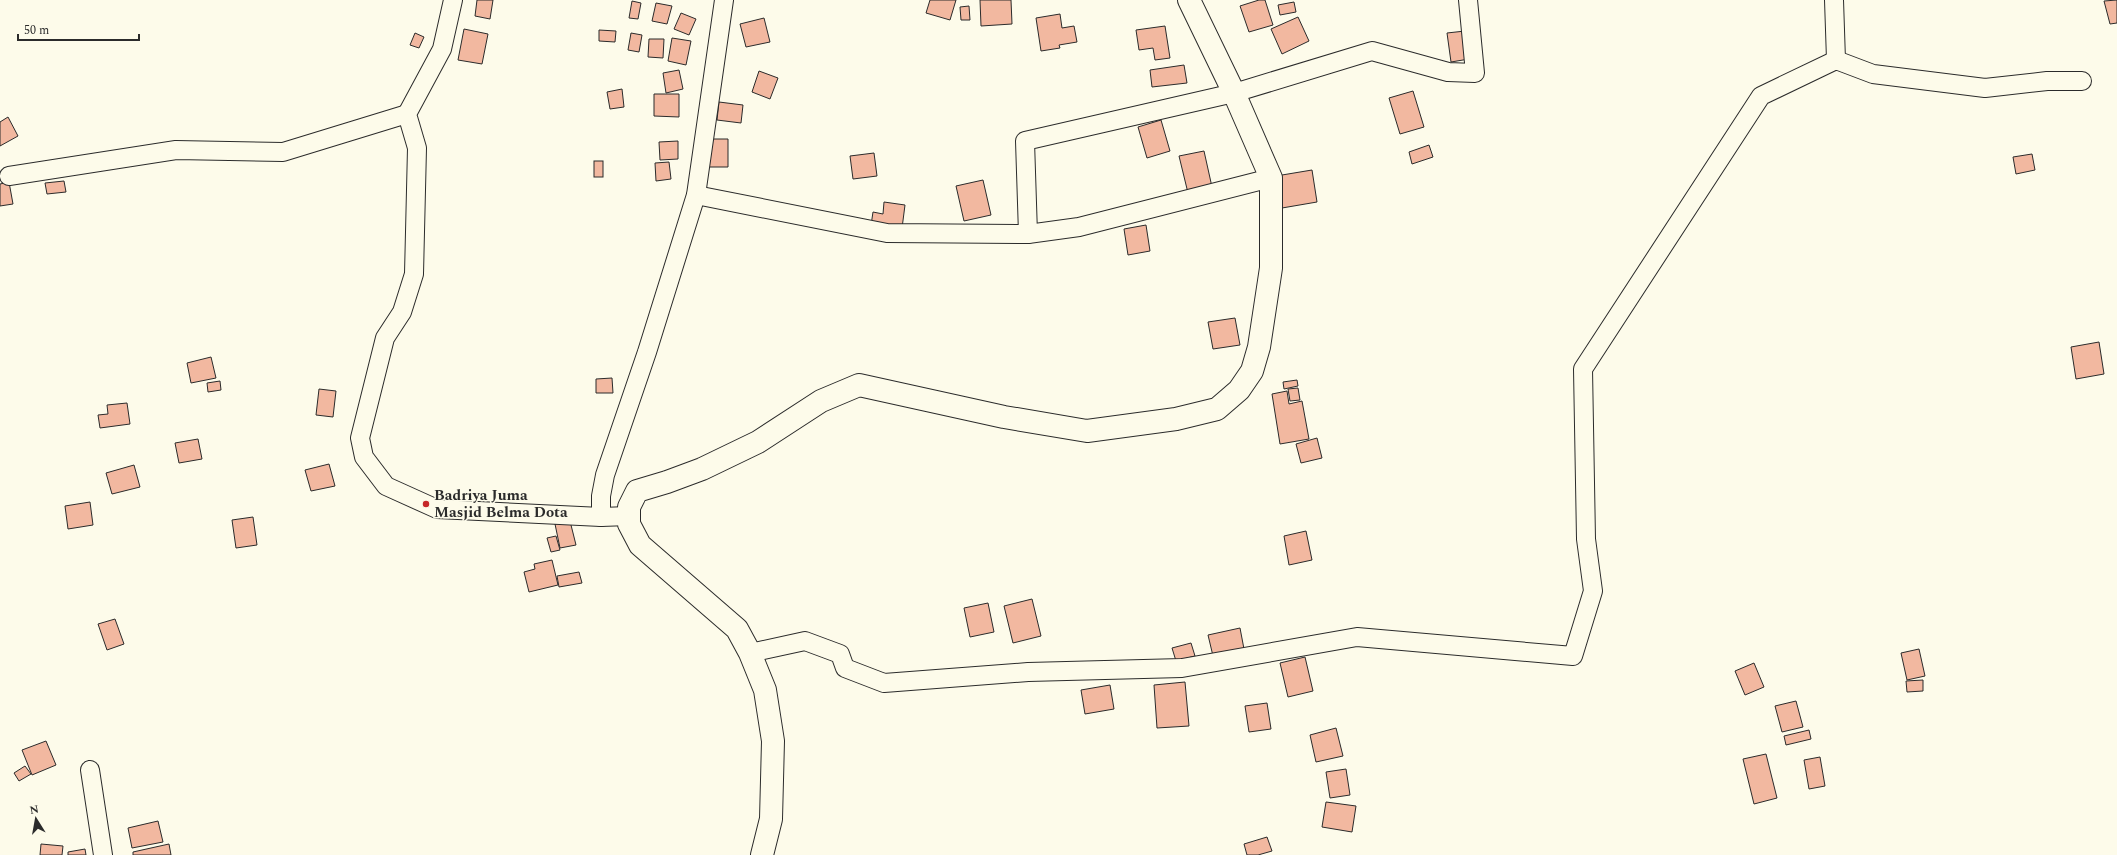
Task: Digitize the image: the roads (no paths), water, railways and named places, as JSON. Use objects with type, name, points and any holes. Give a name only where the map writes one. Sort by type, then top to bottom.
[{"type":"main road","points":[[762,855],[771,819],[773,741],[765,690],[750,653],[737,628],[640,544],[629,524],[629,507],[637,491],[702,469],[758,442],[821,401],[859,385],[1004,416],[1087,431],[1176,419],[1217,409],[1239,390],[1252,371],[1259,347],[1271,268],[1271,178],[1234,93],[1189,0]]},
{"type":"street","points":[[9,176],[176,150],[283,152],[407,114],[442,49],[452,0]]},
{"type":"street","points":[[601,516],[601,496],[605,475],[647,352],[696,195],[724,0]]},
{"type":"street","points":[[1028,234],[1025,141],[1234,93],[1372,51],[1448,72],[1475,73],[1468,0]]},
{"type":"street","points":[[1834,0],[1836,60]]},
{"type":"street","points":[[750,653],[805,641],[840,654],[845,668],[884,683],[1028,672],[1182,668],[1357,637],[1573,656],[1593,591],[1586,539],[1583,369],[1761,96],[1836,60],[1873,74],[1985,88],[2047,81],[2082,80]]},
{"type":"street","points":[[407,114],[417,148],[414,274],[402,312],[385,338],[360,438],[364,457],[386,486],[437,509],[629,516]]},
{"type":"street","points":[[696,195],[887,233],[1028,234],[1079,227],[1271,178]]},
{"type":"street","points":[[90,770],[103,855]]},
{"type":"place","name":"Badriya Juma Masjid Belma Dota","points":[[426,504]]}]
